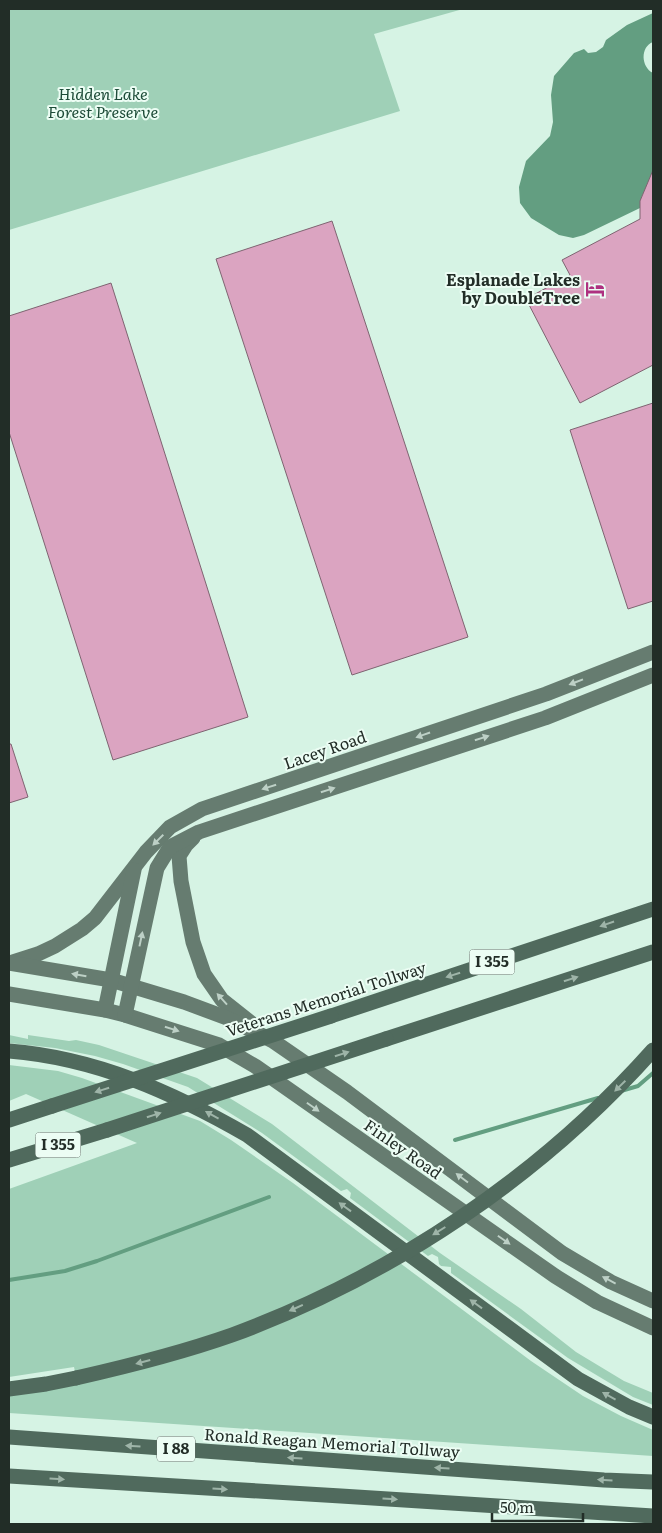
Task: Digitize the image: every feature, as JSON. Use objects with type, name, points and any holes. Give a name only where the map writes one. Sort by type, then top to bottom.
[{"type":"highway","name":"Veterans Memorial Tollway","points":[[9,1120],[653,909]]},
{"type":"highway","name":"I 355","points":[[9,1160],[107,1130],[653,952]]},
{"type":"highway","points":[[9,1389],[46,1384],[138,1364],[233,1334],[300,1307],[391,1260],[450,1225],[531,1166],[599,1106],[653,1050]]},
{"type":"highway","points":[[9,1051],[70,1059],[120,1074],[163,1091],[207,1112],[247,1135],[578,1379],[629,1407],[653,1417]]},
{"type":"highway","points":[[9,1167],[63,1144]]},
{"type":"highway","name":"Ronald Reagan Memorial Tollway","points":[[9,1437],[653,1482]]},
{"type":"highway","name":"I 88","points":[[9,1476],[653,1516]]},
{"type":"main road","name":"Lacey Road","points":[[106,1010],[135,866],[170,827],[202,810],[546,694],[653,652]]},
{"type":"main road","points":[[125,1015],[156,868],[170,848],[199,832],[545,718],[653,675]]},
{"type":"main road","points":[[199,832],[186,845],[179,856],[181,881],[193,942],[204,974],[222,1000],[273,1041]]},
{"type":"main road","points":[[9,963],[38,954],[82,929],[95,918],[135,866]]},
{"type":"main road","name":"Finley Road","points":[[9,963],[111,980],[184,1002],[227,1018],[273,1041],[347,1092],[562,1253],[610,1282],[653,1301]]},
{"type":"main road","name":"Finley Road","points":[[9,994],[106,1010],[219,1046],[255,1066],[555,1276],[597,1302],[653,1328]]},
{"type":"green space","name":"Hidden Lake Forest Preserve","points":[[9,9],[463,9],[374,34],[400,111],[9,230]]},
{"type":"green space","points":[[9,1035],[28,1039],[28,1035],[69,1041],[76,1040],[99,1045],[197,1078],[272,1124],[440,1253],[521,1309],[576,1352],[624,1381],[653,1393],[653,1405],[633,1397],[568,1358],[451,1273],[451,1267],[441,1266],[438,1257],[432,1254],[428,1256],[350,1198],[351,1193],[347,1189],[341,1191],[262,1133],[188,1087],[95,1056],[55,1048],[9,1043]]},
{"type":"green space","points":[[9,1065],[58,1071],[82,1078],[200,1121],[293,1183],[531,1361],[583,1396],[653,1430],[653,1456],[9,1413],[9,1395],[78,1385],[74,1367],[9,1377],[9,1189],[137,1143],[26,1094],[9,1101]]},
{"type":"shaded area","points":[[653,13],[653,42],[644,52],[644,62],[653,73],[653,180],[644,193],[640,208],[584,235],[573,238],[559,235],[531,218],[520,203],[519,187],[526,161],[550,136],[553,122],[551,95],[554,76],[574,53],[584,49],[588,53],[596,52],[603,47],[606,40],[627,25]]},
{"type":"building","name":"Esplanade Lakes by DoubleTree","points":[[653,170],[653,365],[580,403],[526,299],[570,275],[562,260],[640,219],[640,201]]},
{"type":"building","points":[[332,221],[468,637],[352,675],[216,259]]},
{"type":"building","points":[[111,283],[248,717],[113,760],[9,432],[9,316]]},
{"type":"building","points":[[653,403],[653,601],[628,609],[570,430]]},
{"type":"building","points":[[9,744],[11,744],[28,797],[9,803]]},
{"type":"waterway","points":[[621,1091],[638,1086],[653,1073]]},
{"type":"waterway","points":[[455,1140],[598,1098]]},
{"type":"waterway","points":[[9,1280],[65,1271],[97,1261],[269,1197]]},
{"type":"place","name":"Esplanade Lakes by DoubleTree","points":[[595,289]]}]
